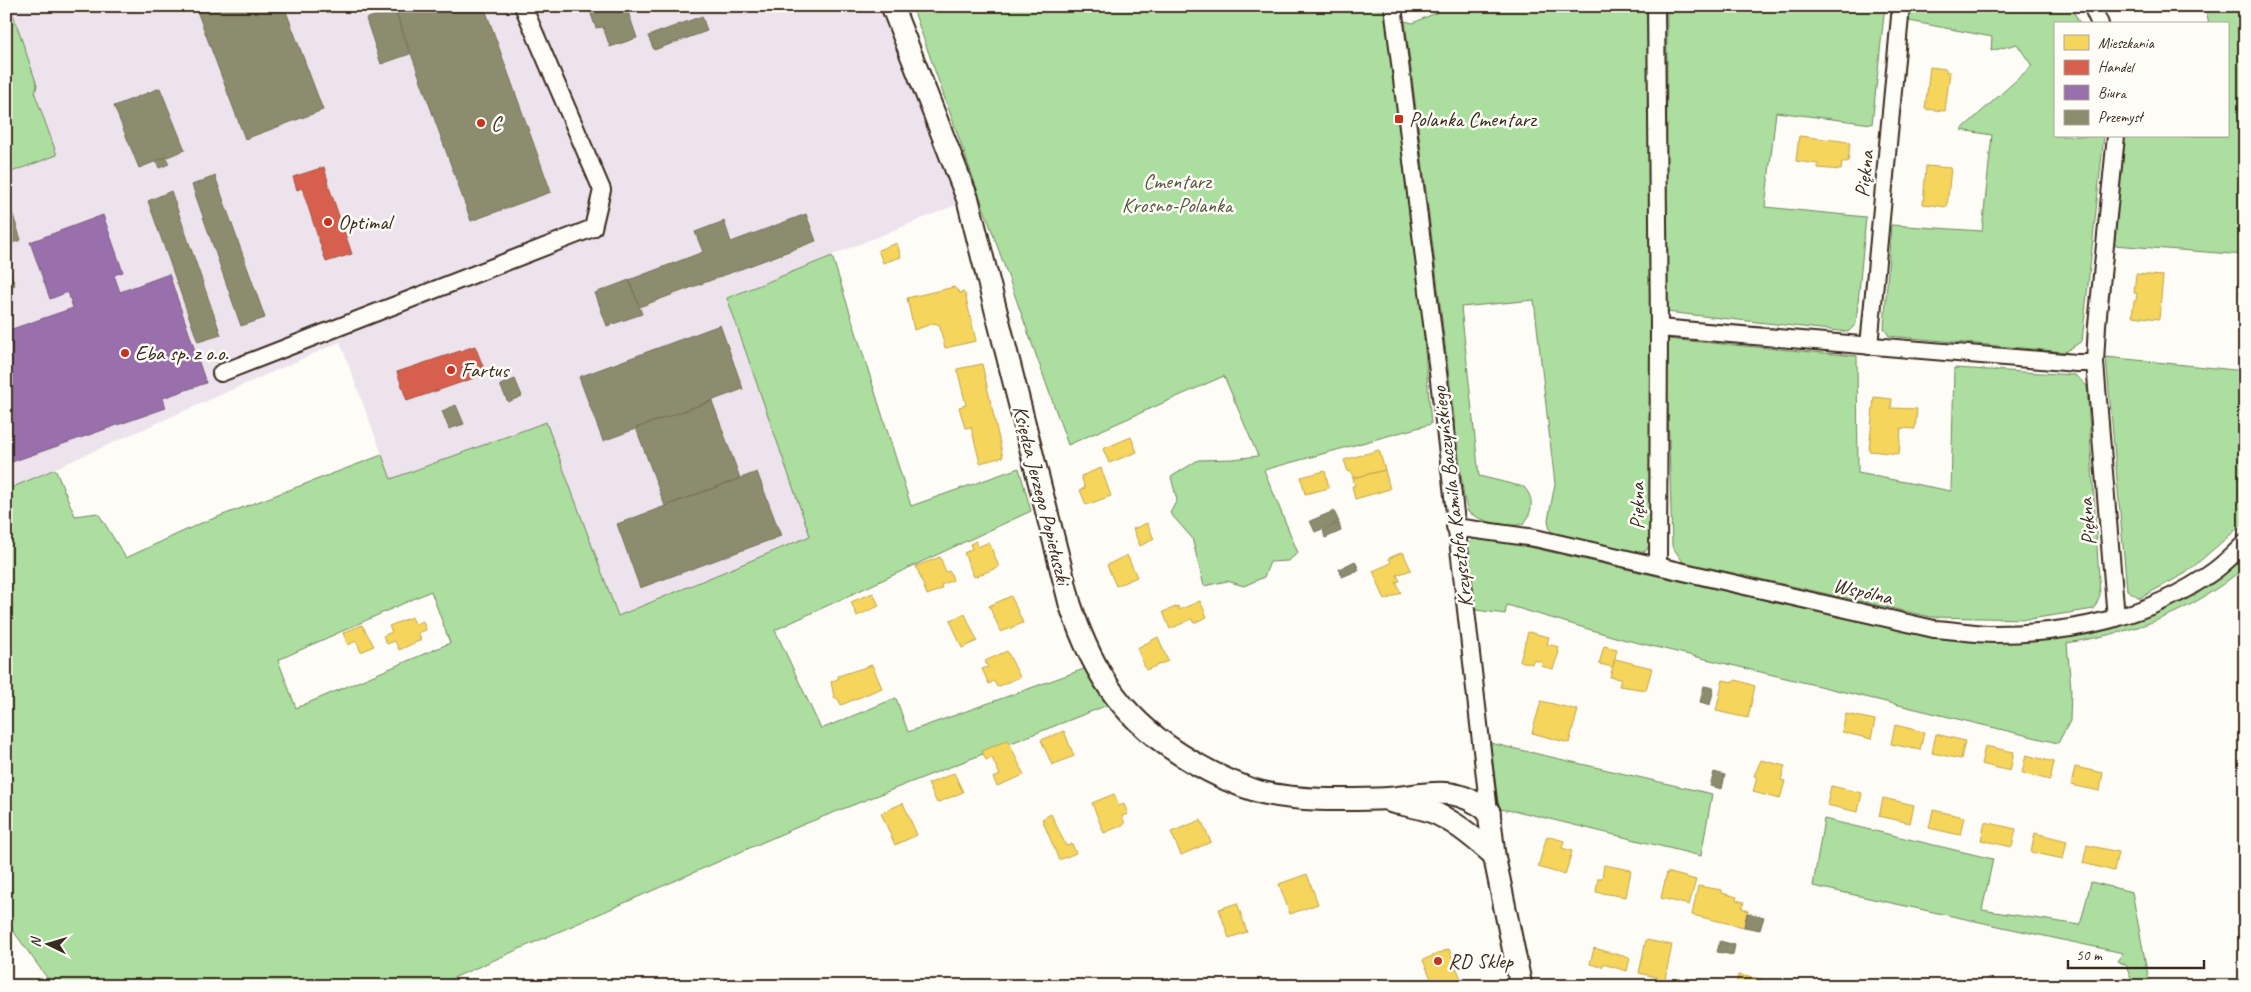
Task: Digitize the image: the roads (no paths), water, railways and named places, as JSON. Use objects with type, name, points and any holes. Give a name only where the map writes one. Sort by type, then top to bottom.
[{"type":"street","points":[[221,373],[592,228],[602,190],[523,6]]},
{"type":"street","name":"Księdza Jerzego Popiełuszki","points":[[892,6],[968,200],[1070,604],[1081,637],[1095,665],[1118,701],[1144,729],[1173,750],[1216,776],[1260,792],[1296,797],[1380,799],[1417,793],[1462,795]]},
{"type":"street","name":"Krzysztofa Kamila Baczyńskiego","points":[[1393,6],[1494,855],[1520,986]]},
{"type":"street","name":"Piękna","points":[[1656,6],[1659,328],[1658,565]]},
{"type":"street","name":"Piękna","points":[[1869,346],[1901,6]]},
{"type":"street","points":[[2092,6],[2099,22]]},
{"type":"street","name":"Piękna","points":[[2116,138],[2097,325],[2096,363],[2116,618]]},
{"type":"street","points":[[1659,328],[2076,363],[2096,363]]},
{"type":"street","name":"Wspólna","points":[[1456,527],[1535,538],[1934,629],[1993,634],[2046,631],[2116,618],[2147,608],[2181,592],[2215,571],[2245,543]]},
{"type":"street","points":[[1462,795],[1473,788],[1483,765]]},
{"type":"street","points":[[1446,819],[1474,818],[1489,812],[1477,802],[1462,795]]},
{"type":"street","name":"Księdza Jerzego Popiełuszki","points":[[1380,799],[1429,810],[1469,834],[1494,855]]},
{"type":"place","name":"Polanka Cmentarz","points":[[1399,119]]},
{"type":"place","name":"C","points":[[481,123]]},
{"type":"place","name":"Optimal","points":[[328,222]]},
{"type":"place","name":"Eba sp. z o.o.","points":[[125,353]]},
{"type":"place","name":"Fartus","points":[[451,370]]},
{"type":"place","name":"RD Sklep","points":[[1438,961]]},
{"type":"park label","name":"Cmentarz Krosno-Polanka","points":[[1177,193]]}]
